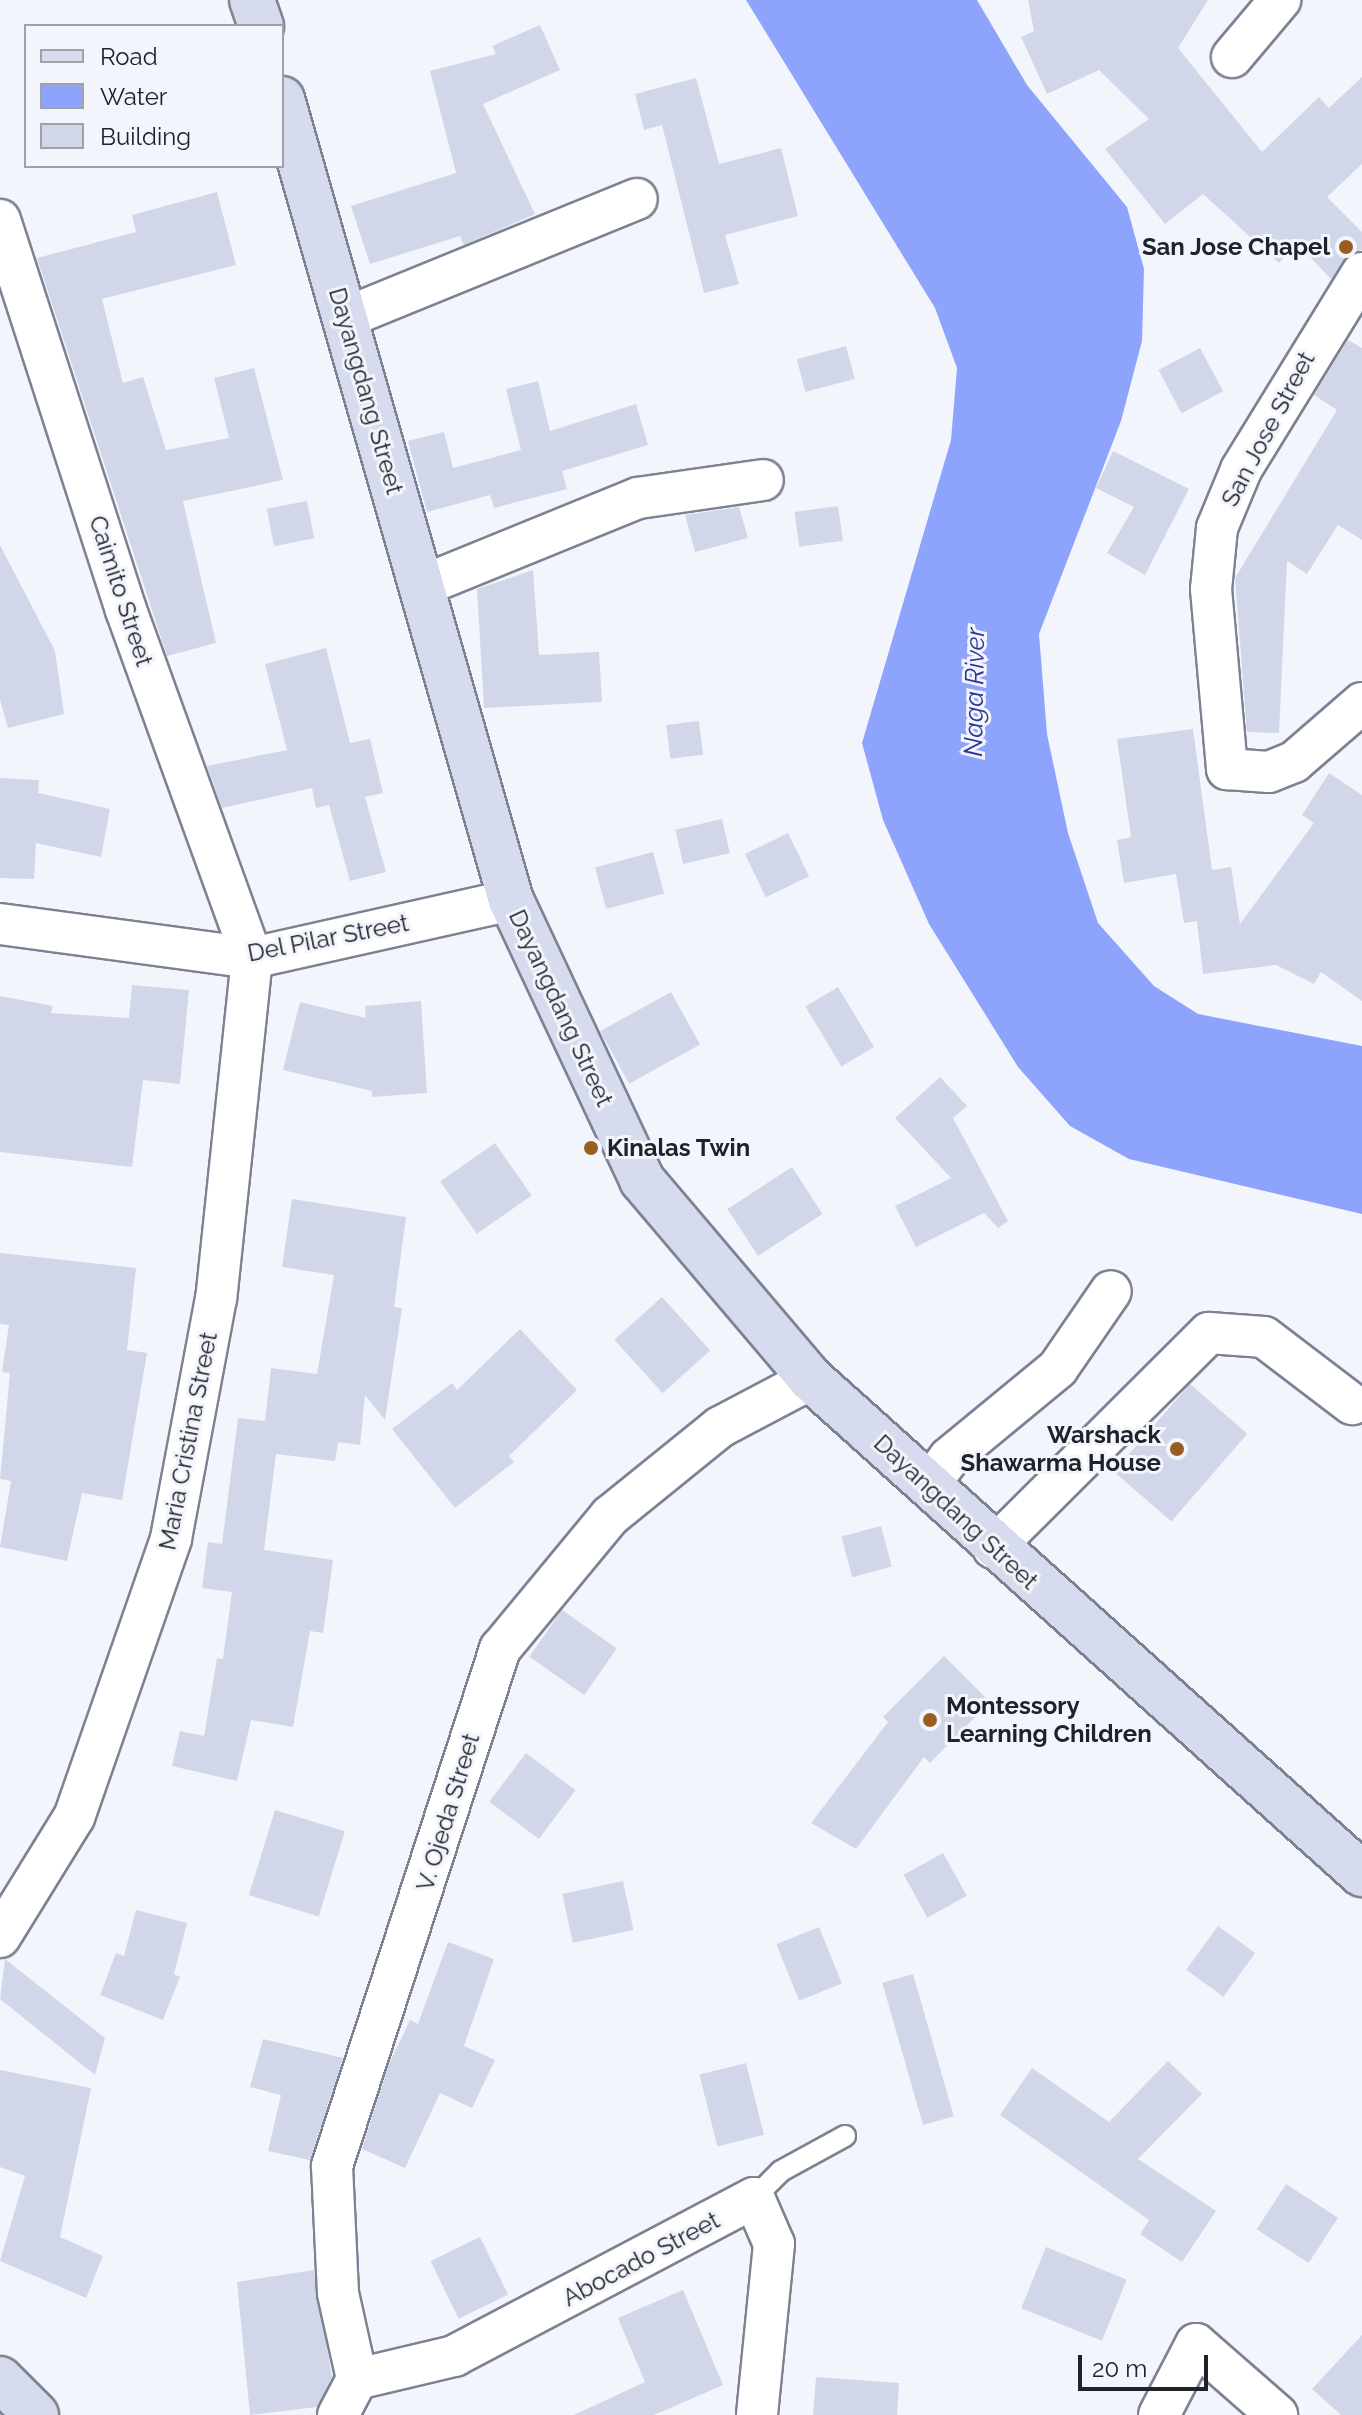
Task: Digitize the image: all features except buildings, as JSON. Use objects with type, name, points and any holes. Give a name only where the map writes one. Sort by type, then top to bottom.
[{"type":"main road","points":[[252,0],[260,24]]},
{"type":"main road","name":"Dayangdang Street","points":[[284,106],[511,900],[642,1180],[811,1379],[993,1548],[1362,1874]]},
{"type":"main road","points":[[0,2379],[36,2415]]},
{"type":"street","points":[[1232,57],[1280,0]]},
{"type":"street","points":[[345,318],[637,199]]},
{"type":"street","name":"Caimito Street","points":[[0,220],[131,625],[252,958]]},
{"type":"street","name":"San Jose Street","points":[[1355,297],[1241,470],[1217,528],[1211,589],[1221,739],[1227,769],[1248,772],[1294,762],[1362,703]]},
{"type":"street","points":[[422,586],[638,498],[763,480]]},
{"type":"street","name":"Del Pilar Street","points":[[0,924],[252,958],[511,900]]},
{"type":"street","name":"Maria Cristina Street","points":[[0,1937],[74,1817],[171,1539],[216,1298],[252,958]]},
{"type":"street","points":[[928,1486],[949,1458],[1058,1368],[1111,1291]]},
{"type":"street","points":[[993,1548],[1209,1333],[1264,1337],[1352,1404]]},
{"type":"street","name":"V. Ojeda Street","points":[[357,2379],[338,2293],[332,2166],[500,1649],[610,1516],[720,1427],[811,1379]]},
{"type":"street","points":[[754,2198],[774,2244],[757,2415]]},
{"type":"street","name":"Abocado Street","points":[[357,2379],[454,2356],[754,2198]]},
{"type":"street","points":[[1159,2415],[1196,2344],[1277,2415]]},
{"type":"street","points":[[338,2415],[357,2379]]},
{"type":"lane","points":[[754,2198],[781,2171],[845,2136]]},
{"type":"water","name":"Naga River","points":[[746,0],[977,0],[1027,85],[1127,207],[1144,269],[1142,341],[1121,421],[1039,634],[1047,734],[1068,833],[1098,923],[1154,986],[1198,1014],[1362,1046],[1362,1214],[1129,1159],[1070,1126],[1018,1067],[929,924],[883,820],[862,743],[951,440],[957,368],[935,308]]},
{"type":"place","name":"San Jose Chapel","points":[[1346,247]]},
{"type":"place","name":"Kinalas Twin","points":[[591,1148]]},
{"type":"place","name":"Warshack Shawarma House","points":[[1177,1449]]},
{"type":"place","name":"Montessory Learning Children","points":[[930,1720]]}]
